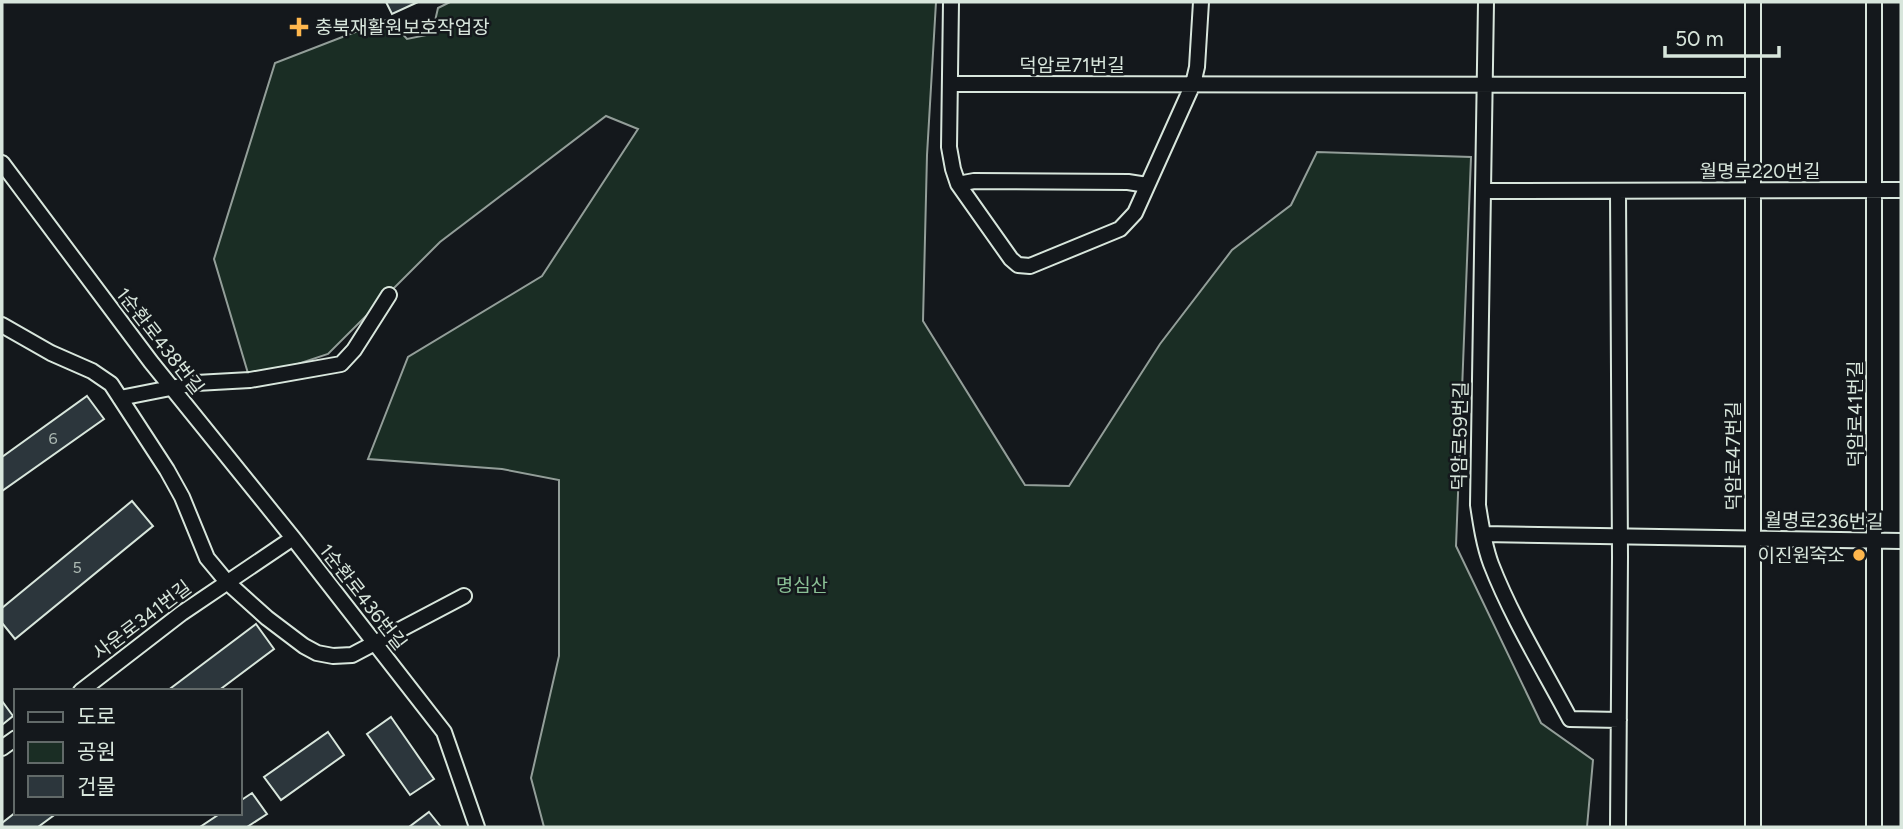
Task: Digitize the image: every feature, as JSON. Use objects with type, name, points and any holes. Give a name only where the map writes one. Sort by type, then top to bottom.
[{"type":"street","points":[[951,2],[949,147],[953,169],[958,184],[1011,259],[1018,265],[1030,266],[1119,229],[1135,213],[1194,84],[1198,67],[1201,2]]},
{"type":"street","name":"덕암로59번길","points":[[1486,2],[1478,505],[1483,534],[1490,562],[1514,615],[1570,719],[1619,720]]},
{"type":"street","name":"덕암로47번길","points":[[1753,2],[1753,827]]},
{"type":"street","name":"덕암로41번길","points":[[1874,2],[1874,827]]},
{"type":"street","name":"덕암로71번길","points":[[950,84],[1194,84]]},
{"type":"street","points":[[1194,84],[1753,85]]},
{"type":"street","name":"1순환로438번길","points":[[2,163],[171,387],[293,538]]},
{"type":"street","points":[[958,184],[974,181],[1114,182],[1147,185]]},
{"type":"street","name":"월명로220번길","points":[[1484,191],[1901,190]]},
{"type":"street","points":[[1618,191],[1618,827]]},
{"type":"street","points":[[120,398],[196,383],[250,380],[341,365],[354,350],[389,295]]},
{"type":"street","points":[[2,325],[51,353],[92,370],[111,384],[182,497],[207,558],[227,582],[267,618],[317,653],[332,656],[352,655],[464,596]]},
{"type":"street","name":"월명로236번길","points":[[1483,534],[1901,541]]},
{"type":"street","name":"1순환로436번길","points":[[227,582],[293,538],[444,733],[477,827]]},
{"type":"street","name":"사운로341번길","points":[[84,689],[227,582]]},
{"type":"green space","name":"명심산","points":[[450,2],[936,2],[927,155],[923,321],[1025,485],[1069,486],[1160,344],[1232,250],[1291,205],[1317,152],[1471,157],[1456,546],[1541,723],[1593,760],[1587,827],[544,827],[531,778],[559,656],[559,480],[502,469],[368,459],[408,357],[542,276],[638,129],[606,116],[440,242],[328,354],[250,380],[214,259],[275,63],[389,19],[407,39],[432,34],[438,8]]},
{"type":"building","points":[[386,2],[418,2],[392,14]]},
{"type":"building","points":[[87,396],[104,419],[2,491],[2,457]]},
{"type":"building","points":[[132,501],[153,526],[15,639],[2,623],[2,608]]},
{"type":"building","points":[[256,624],[274,649],[221,689],[170,689]]},
{"type":"building","points":[[2,701],[13,716],[2,725]]},
{"type":"building","points":[[391,717],[434,779],[410,795],[367,734]]},
{"type":"building","points":[[328,732],[344,755],[281,800],[264,777]]},
{"type":"building","points":[[252,793],[267,814],[247,827],[200,827],[218,815],[242,815],[242,800]]},
{"type":"building","points":[[429,812],[441,827],[409,827]]},
{"type":"building","points":[[14,814],[54,815],[38,827],[2,827],[2,823]]},
{"type":"place","name":"충북재활원보호작업장","points":[[299,27]]},
{"type":"place","name":"이진원숙소","points":[[1859,555]]}]
